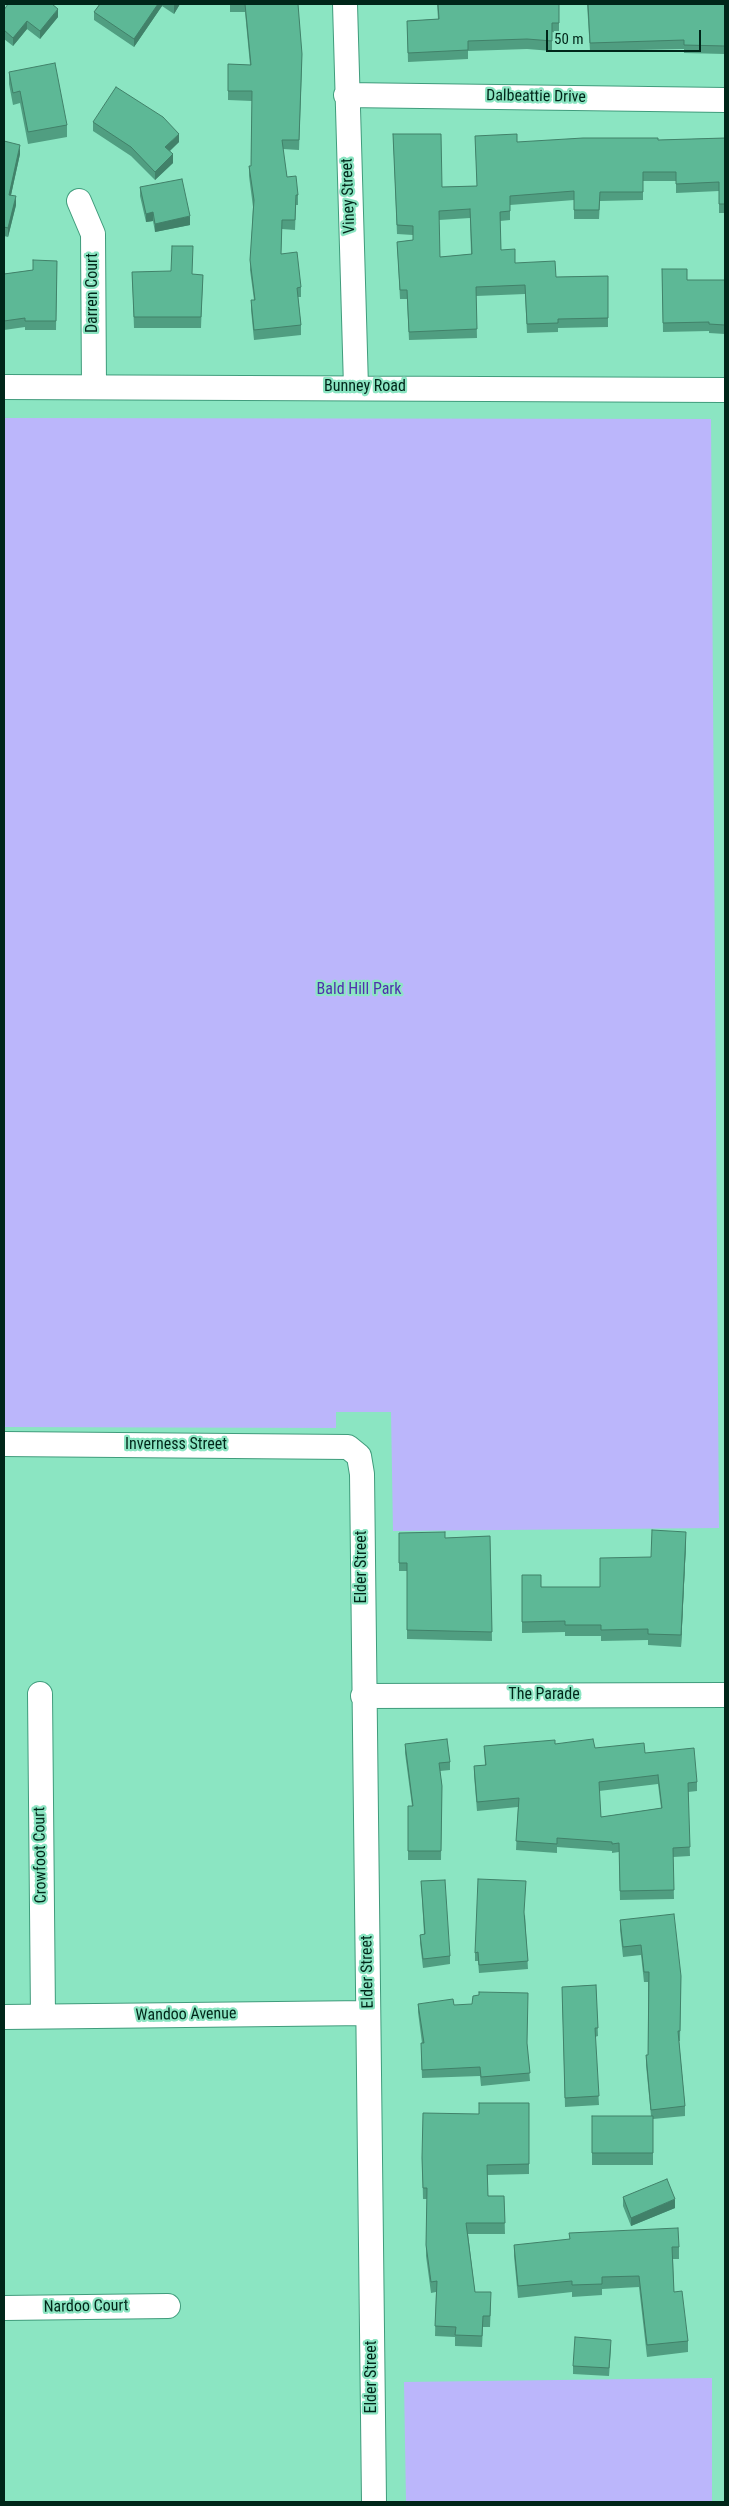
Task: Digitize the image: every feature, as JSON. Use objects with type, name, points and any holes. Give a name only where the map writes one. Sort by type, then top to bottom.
[{"type":"street","name":"Viney Street","points":[[345,4],[346,95],[356,387]]},
{"type":"street","name":"Dalbeattie Drive","points":[[346,95],[725,100]]},
{"type":"street","name":"Darren Court","points":[[80,201],[93,234],[94,387]]},
{"type":"street","name":"Bunney Road","points":[[4,387],[725,390]]},
{"type":"street","name":"Inverness Street","points":[[4,1444],[348,1447]]},
{"type":"street","name":"Elder Street","points":[[348,1447],[358,1456],[362,1474],[363,1696],[374,2502]]},
{"type":"street","name":"Crowfoot Court","points":[[40,1694],[43,2016]]},
{"type":"street","name":"The Parade","points":[[363,1696],[725,1694]]},
{"type":"street","name":"Wandoo Avenue","points":[[4,2017],[368,2013]]},
{"type":"street","name":"Nardoo Court","points":[[4,2308],[168,2306]]},
{"type":"green space","name":"Bald Hill Park","points":[[4,418],[711,419],[719,1528],[393,1531],[391,1412],[336,1412],[336,1428],[4,1427]]},
{"type":"green space","points":[[712,2378],[712,2502],[406,2502],[404,2382]]},
{"type":"building","points":[[8,4],[52,4],[58,9],[40,31],[27,21],[13,38],[4,30],[4,10]]},
{"type":"building","points":[[100,4],[158,4],[134,39],[94,12]]},
{"type":"building","points":[[245,4],[298,4],[302,54],[299,140],[282,140],[287,177],[296,176],[298,195],[296,195],[295,220],[282,220],[281,254],[297,252],[301,287],[297,288],[301,325],[254,330],[251,300],[255,300],[250,260],[254,200],[249,166],[251,166],[252,91],[228,91],[228,64],[251,65]]},
{"type":"building","points":[[438,4],[559,4],[559,23],[552,23],[552,41],[527,39],[468,41],[468,50],[408,53],[407,21],[439,19]]},
{"type":"building","points":[[588,4],[725,4],[725,46],[684,45],[684,40],[590,43]]},
{"type":"building","points":[[55,63],[67,125],[28,132],[20,91],[13,93],[9,72]]},
{"type":"building","points":[[116,87],[163,117],[179,134],[165,147],[173,154],[155,172],[131,147],[93,122]]},
{"type":"building","points":[[393,134],[441,134],[442,187],[477,186],[475,136],[517,134],[517,142],[583,138],[658,138],[658,140],[725,138],[725,204],[719,204],[719,182],[676,184],[676,172],[643,172],[643,192],[600,192],[599,210],[574,210],[574,191],[510,196],[510,211],[500,212],[501,250],[515,249],[515,263],[555,261],[556,277],[608,276],[608,318],[558,319],[558,323],[527,324],[525,285],[476,287],[477,329],[409,332],[407,290],[400,290],[397,242],[413,240],[413,226],[397,225]],"holes":[[[470,209],[472,254],[440,257],[439,211]]]},
{"type":"building","points":[[4,141],[20,145],[9,195],[16,196],[8,228],[4,227]]},
{"type":"building","points":[[182,179],[190,216],[155,224],[153,212],[146,214],[140,187]]},
{"type":"building","points":[[172,246],[193,246],[192,274],[203,275],[201,317],[134,317],[132,272],[171,271]]},
{"type":"building","points":[[33,260],[57,261],[56,321],[25,321],[25,318],[4,321],[4,274],[33,270]]},
{"type":"building","points":[[662,269],[687,269],[687,280],[725,280],[725,325],[709,324],[709,322],[663,323]]},
{"type":"building","points":[[652,1530],[686,1532],[681,1635],[648,1634],[648,1629],[601,1630],[601,1625],[565,1625],[565,1621],[522,1622],[522,1575],[541,1575],[541,1587],[600,1587],[600,1558],[651,1557]]},
{"type":"building","points":[[445,1532],[445,1538],[490,1536],[492,1632],[407,1630],[407,1563],[399,1563],[399,1533]]},
{"type":"building","points":[[447,1739],[450,1762],[439,1763],[442,1786],[441,1851],[408,1851],[408,1806],[413,1806],[405,1744]]},
{"type":"building","points":[[593,1739],[595,1748],[644,1743],[645,1753],[694,1748],[697,1782],[688,1783],[690,1847],[673,1848],[674,1890],[620,1891],[619,1843],[612,1844],[612,1842],[557,1838],[557,1844],[516,1841],[519,1798],[477,1802],[474,1766],[486,1765],[484,1746],[555,1740],[555,1744]],"holes":[[[658,1775],[662,1808],[601,1817],[599,1782]]]},
{"type":"building","points":[[478,1879],[526,1881],[524,1912],[528,1961],[479,1965],[478,1952],[475,1953]]},
{"type":"building","points":[[445,1880],[450,1956],[423,1959],[420,1935],[425,1934],[421,1881]]},
{"type":"building","points":[[674,1914],[681,1976],[680,2031],[678,2031],[685,2106],[651,2110],[646,2055],[648,2055],[649,1972],[644,1972],[641,1945],[623,1947],[620,1920]]},
{"type":"building","points":[[596,1985],[598,2028],[595,2028],[599,2096],[565,2098],[562,1987]]},
{"type":"building","points":[[479,1992],[528,1993],[527,2043],[530,2073],[481,2077],[480,2067],[422,2070],[421,2043],[424,2043],[418,2004],[453,1999],[454,2005],[472,2004],[473,1996],[479,1995]]},
{"type":"building","points":[[479,2103],[529,2103],[529,2164],[487,2165],[488,2196],[504,2196],[505,2223],[466,2223],[475,2292],[491,2292],[490,2316],[483,2316],[482,2336],[455,2335],[456,2327],[435,2326],[437,2281],[431,2282],[426,2245],[427,2188],[423,2188],[423,2113],[479,2114]]},
{"type":"building","points":[[592,2116],[653,2116],[653,2153],[592,2153]]},
{"type":"building","points":[[667,2179],[675,2199],[631,2218],[623,2197]]},
{"type":"building","points":[[678,2228],[679,2247],[672,2247],[674,2292],[682,2291],[688,2341],[647,2345],[639,2276],[602,2277],[602,2284],[572,2285],[572,2281],[518,2286],[514,2245],[570,2239],[569,2233]]},
{"type":"building","points":[[575,2337],[611,2340],[609,2368],[573,2366]]}]
